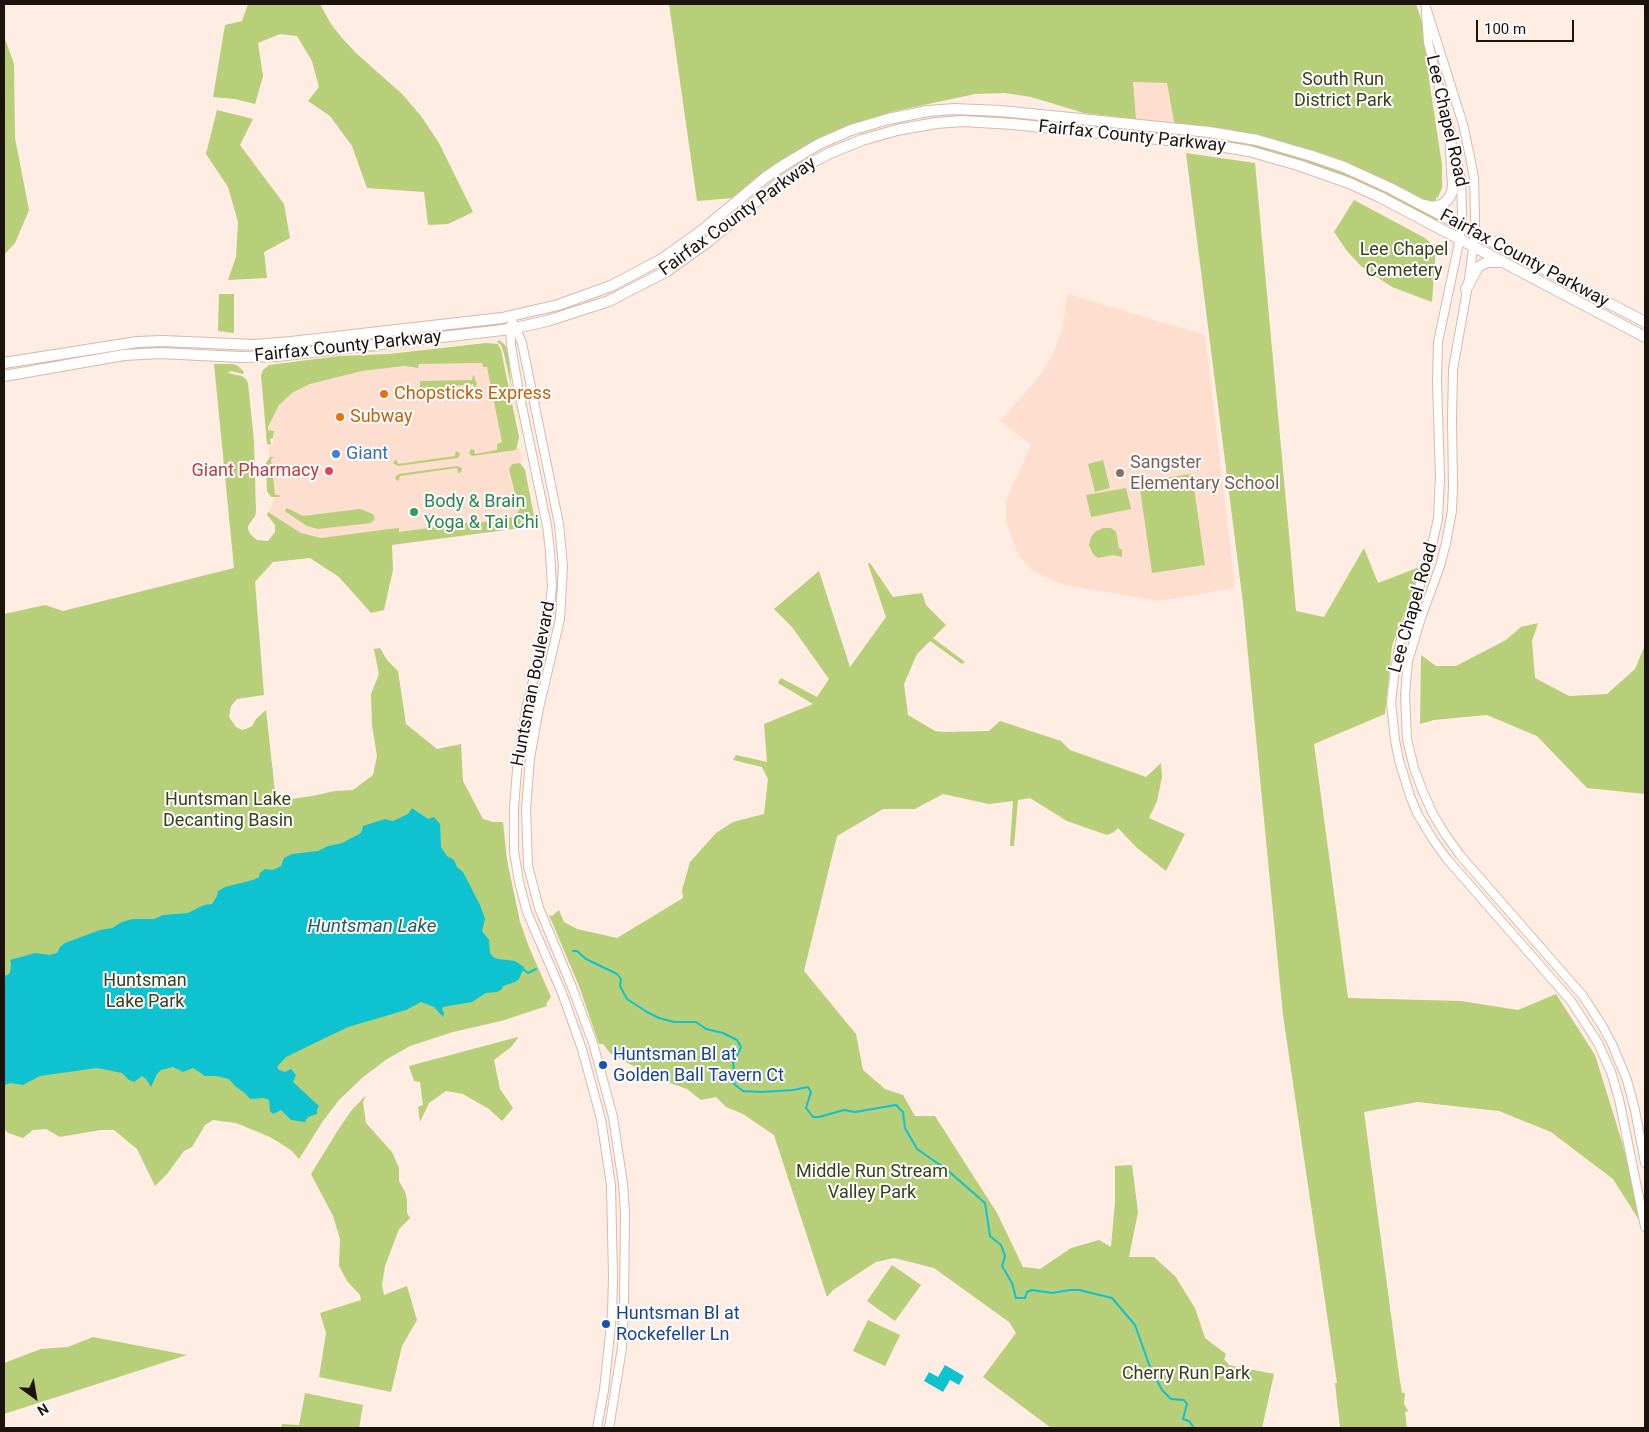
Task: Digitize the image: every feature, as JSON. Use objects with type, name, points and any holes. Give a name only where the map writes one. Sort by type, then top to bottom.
[{"type":"highway","name":"Fairfax County Parkway","points":[[4,363],[126,343],[163,341],[266,345],[510,316],[551,307],[586,296],[641,271],[692,238],[776,170],[819,144],[851,130],[876,122],[928,111],[966,109],[1202,131],[1290,149],[1329,162],[1375,181],[1645,322]]},
{"type":"highway","name":"Fairfax County Parkway","points":[[4,376],[135,354],[160,353],[270,357],[513,329],[561,318],[621,296],[656,277],[699,248],[780,182],[825,155],[872,136],[936,123],[963,121],[1188,142],[1248,151],[1298,165],[1350,183],[1460,238],[1645,337]]},
{"type":"highway","points":[[1421,205],[1432,207],[1442,205],[1452,192],[1450,132]]},
{"type":"highway","points":[[1466,289],[1473,272],[1482,264],[1491,261],[1508,264]]},
{"type":"main road","name":"Lee Chapel Road","points":[[1426,7],[1428,42],[1461,179],[1463,200],[1460,238],[1438,342],[1437,404],[1440,499],[1438,519],[1428,562],[1402,639],[1392,686],[1395,740],[1405,781],[1421,820],[1447,859],[1571,1001],[1598,1044],[1611,1072],[1621,1106],[1645,1227]]},
{"type":"main road","name":"Lee Chapel Road","points":[[1426,7],[1461,119],[1470,157],[1475,196],[1473,246],[1453,369],[1452,510],[1440,566],[1413,643],[1405,678],[1404,709],[1410,755],[1418,782],[1433,814],[1452,845],[1570,980],[1594,1011],[1612,1044],[1627,1080],[1645,1163]]},
{"type":"main road","name":"Huntsman Boulevard","points":[[510,316],[513,329],[522,343],[559,524],[564,566],[560,619],[539,708],[530,758],[526,809],[528,866],[538,908],[572,987],[593,1043],[612,1117],[624,1184],[624,1308],[622,1348],[609,1428]]},
{"type":"main road","name":"Huntsman Boulevard","points":[[513,329],[511,345],[547,526],[552,587],[548,620],[527,705],[518,757],[514,808],[514,851],[519,882],[527,912],[562,992],[582,1049],[601,1120],[610,1177],[613,1212],[612,1314],[604,1390],[597,1428]]},
{"type":"main road","points":[[1428,562],[1440,566]]},
{"type":"shaded area","points":[[1132,82],[1167,83],[1174,124],[1136,119]]},
{"type":"shaded area","name":"Sangster Elementary School","points":[[1067,294],[1205,335],[1235,588],[1159,601],[1065,585],[1033,571],[1019,556],[1006,521],[1006,501],[1031,445],[1000,421],[1039,377],[1052,357],[1063,326]]},
{"type":"shaded area","points":[[483,363],[487,366],[502,442],[520,449],[522,461],[512,464],[509,469],[519,510],[514,517],[399,532],[398,528],[321,538],[301,533],[269,513],[275,496],[268,447],[273,444],[274,431],[268,430],[276,409],[287,396],[313,383],[362,371],[404,366],[413,368],[419,364]]},
{"type":"green space","points":[[248,4],[320,4],[331,24],[342,38],[402,94],[421,116],[439,143],[473,212],[448,224],[428,225],[424,192],[367,188],[352,146],[330,116],[308,101],[319,87],[312,61],[297,36],[280,34],[258,43],[263,76],[255,104],[235,99],[213,97],[225,25],[242,21]]},
{"type":"green space","name":"South Run District Park","points":[[669,4],[1416,4],[1424,28],[1430,86],[1442,165],[1442,188],[1436,198],[1439,232],[1341,183],[1260,149],[1176,133],[1167,83],[1133,82],[1136,119],[1084,113],[1031,97],[1005,93],[975,94],[891,112],[856,124],[811,145],[762,173],[733,198],[697,201]]},
{"type":"green space","points":[[4,36],[14,64],[15,138],[29,210],[15,243],[4,255]]},
{"type":"green space","points":[[217,110],[253,119],[240,145],[284,204],[290,238],[264,252],[267,278],[228,280],[236,257],[238,222],[228,187],[206,154]]},
{"type":"green space","points":[[1186,153],[1255,163],[1296,611],[1324,617],[1364,548],[1378,583],[1422,566],[1392,646],[1385,714],[1314,744],[1348,998],[1461,1001],[1518,1010],[1556,994],[1595,1055],[1622,1142],[1644,1228],[1613,1179],[1551,1132],[1499,1111],[1417,1102],[1364,1112],[1399,1375],[1402,1393],[1405,1393],[1404,1404],[1408,1411],[1405,1412],[1407,1428],[1340,1428],[1335,1383],[1337,1383],[1283,1015],[1243,603]]},
{"type":"green space","name":"Lee Chapel Cemetery","points":[[1354,200],[1425,238],[1436,248],[1432,302],[1392,287],[1362,267],[1347,251],[1334,232]]},
{"type":"green space","points":[[219,294],[234,294],[234,333],[218,331]]},
{"type":"green space","points":[[499,340],[508,350],[511,383],[523,440],[504,354],[501,345],[497,342]]},
{"type":"green space","points":[[486,343],[498,344],[501,350],[519,437],[516,450],[472,456],[469,453],[471,449],[474,450],[475,454],[497,450],[497,444],[502,442],[487,367],[483,367],[482,363],[419,364],[418,368],[404,366],[362,371],[310,384],[292,393],[279,405],[268,427],[268,430],[274,431],[273,438],[270,439],[271,445],[267,444],[261,375],[263,370],[269,365],[339,356],[389,354]]},
{"type":"green space","points":[[357,351],[387,352],[358,352],[267,363]]},
{"type":"green space","name":"Huntsman Lake Park","points":[[214,364],[233,364],[238,366],[244,372],[243,374],[231,371],[228,373],[242,376],[248,383],[254,441],[256,512],[248,529],[250,534],[257,540],[268,541],[275,532],[275,525],[267,515],[268,512],[301,533],[321,538],[399,528],[399,532],[514,517],[519,510],[509,469],[512,464],[520,463],[525,470],[536,526],[392,545],[393,570],[384,610],[371,613],[339,577],[310,558],[273,562],[255,582],[264,695],[237,699],[231,706],[229,717],[236,727],[242,730],[252,726],[256,719],[266,710],[276,801],[335,791],[353,790],[373,775],[377,756],[372,725],[371,694],[379,674],[374,649],[380,648],[387,660],[398,671],[406,724],[437,749],[461,744],[463,781],[483,819],[503,822],[507,860],[520,922],[551,997],[546,1004],[547,1006],[501,1021],[453,1032],[410,1046],[387,1059],[362,1078],[339,1100],[299,1159],[291,1150],[270,1137],[236,1123],[213,1120],[205,1125],[192,1147],[184,1151],[167,1174],[155,1186],[137,1149],[114,1130],[100,1130],[60,1137],[46,1129],[33,1130],[23,1138],[8,1133],[4,1129],[4,614],[45,605],[63,611],[234,568]]},
{"type":"green space","points":[[473,375],[477,385],[474,388],[473,384],[420,390],[420,381],[472,380]]},
{"type":"green space","points":[[456,451],[460,453],[457,458],[398,466],[393,463],[396,459],[398,464],[455,456]]},
{"type":"green space","points":[[270,457],[275,457],[271,459],[275,495],[280,495],[279,497],[271,497],[267,491],[266,463]]},
{"type":"green space","points":[[1103,460],[1110,488],[1095,492],[1088,464]]},
{"type":"green space","points":[[457,466],[462,468],[461,472],[458,473],[457,468],[400,476],[398,481],[395,479],[399,474]]},
{"type":"green space","points":[[1192,474],[1205,565],[1152,573],[1139,482]]},
{"type":"green space","points":[[1126,488],[1131,509],[1091,517],[1086,495]]},
{"type":"green space","points":[[287,508],[303,516],[360,509],[373,514],[375,519],[371,523],[318,529],[307,526],[286,512]]},
{"type":"green space","points":[[1103,528],[1111,528],[1116,532],[1119,548],[1122,550],[1122,557],[1113,555],[1098,558],[1093,554],[1089,545],[1091,537],[1095,532]]},
{"type":"green space","points":[[870,563],[893,597],[922,593],[926,605],[946,625],[933,638],[965,662],[962,664],[930,641],[917,654],[904,684],[908,715],[935,731],[944,732],[989,731],[1000,721],[1061,741],[1070,750],[1146,777],[1161,763],[1162,777],[1157,801],[1149,818],[1185,834],[1166,871],[1137,848],[1118,828],[1107,835],[1067,821],[1030,798],[1018,800],[1014,846],[1010,846],[1013,801],[989,804],[943,794],[915,809],[883,809],[837,836],[804,971],[856,1034],[863,1070],[885,1089],[903,1095],[915,1116],[935,1116],[997,1213],[1023,1267],[1040,1269],[1071,1248],[1099,1240],[1111,1247],[1115,1202],[1115,1166],[1132,1165],[1138,1212],[1129,1257],[1154,1257],[1175,1276],[1195,1308],[1205,1338],[1226,1354],[1224,1359],[1229,1365],[1274,1374],[1262,1428],[1051,1428],[983,1377],[1016,1333],[1009,1322],[934,1268],[894,1258],[876,1262],[833,1290],[827,1297],[774,1135],[743,1114],[726,1107],[716,1097],[701,1100],[687,1089],[653,1077],[610,1053],[603,1044],[599,1044],[579,986],[549,915],[552,916],[559,910],[564,922],[577,929],[617,938],[683,898],[682,890],[690,862],[716,833],[733,822],[764,814],[768,779],[762,767],[733,760],[736,755],[767,762],[764,724],[813,704],[778,683],[781,678],[817,697],[829,679],[792,627],[774,609],[819,571],[850,667],[886,617],[868,564]]},
{"type":"green space","points":[[1538,623],[1532,641],[1535,678],[1569,696],[1607,694],[1635,669],[1645,645],[1645,794],[1587,788],[1537,736],[1487,715],[1434,720],[1420,724],[1421,655],[1436,666],[1456,666],[1506,640],[1521,627]]},
{"type":"green space","points":[[518,1037],[511,1047],[494,1060],[500,1089],[513,1108],[502,1121],[489,1109],[463,1094],[446,1091],[429,1103],[420,1122],[418,1107],[423,1105],[420,1082],[414,1081],[409,1066]]},
{"type":"green space","points":[[366,1095],[363,1102],[366,1123],[392,1152],[399,1168],[399,1181],[405,1192],[407,1213],[410,1218],[399,1229],[385,1266],[382,1285],[384,1295],[407,1286],[417,1320],[402,1346],[391,1392],[319,1377],[326,1333],[320,1313],[361,1300],[360,1295],[347,1281],[339,1266],[340,1239],[333,1216],[311,1174],[351,1111]]},
{"type":"green space","points":[[892,1265],[921,1285],[895,1321],[867,1301]]},
{"type":"green space","points":[[868,1320],[900,1335],[885,1366],[853,1351]]},
{"type":"green space","points":[[93,1337],[187,1355],[4,1414],[4,1363],[41,1349],[68,1347]]},
{"type":"green space","points":[[305,1393],[363,1405],[359,1428],[281,1428],[282,1424],[299,1425]]},
{"type":"water","name":"Huntsman Lake","points":[[412,808],[428,819],[434,817],[440,824],[441,847],[463,872],[480,905],[485,919],[482,931],[489,940],[490,953],[493,957],[515,961],[524,967],[519,979],[515,982],[503,986],[497,992],[486,993],[472,1002],[443,1007],[443,1017],[434,1007],[421,1002],[406,1010],[348,1027],[286,1057],[277,1067],[279,1070],[285,1072],[291,1069],[296,1075],[293,1082],[319,1106],[317,1114],[308,1117],[305,1122],[291,1120],[281,1110],[273,1114],[270,1111],[269,1100],[264,1098],[250,1099],[229,1079],[205,1076],[193,1068],[183,1072],[173,1067],[161,1070],[151,1087],[142,1076],[134,1082],[122,1073],[97,1068],[40,1076],[23,1085],[11,1083],[4,1085],[4,977],[10,973],[10,960],[35,953],[50,955],[57,953],[65,943],[100,930],[112,928],[122,922],[188,913],[204,905],[212,904],[218,891],[225,887],[253,880],[259,877],[260,873],[265,869],[273,870],[281,866],[284,858],[292,854],[318,851],[328,846],[342,843],[361,833],[363,826],[385,819],[393,821],[408,814]]},
{"type":"water","points":[[945,1365],[964,1376],[959,1385],[950,1380],[943,1392],[924,1381],[929,1372],[938,1377]]},
{"type":"waterway","points":[[573,951],[577,951],[586,959],[617,974],[621,979],[620,986],[627,999],[647,1012],[674,1022],[696,1022],[706,1029],[723,1033],[737,1040],[741,1047],[733,1063],[734,1084],[743,1091],[761,1092],[808,1087],[811,1092],[806,1108],[813,1117],[844,1110],[855,1112],[896,1105],[903,1112],[905,1128],[917,1149],[946,1169],[985,1203],[990,1236],[1001,1245],[1005,1256],[1002,1266],[1012,1283],[1016,1298],[1025,1298],[1027,1292],[1032,1290],[1052,1293],[1079,1290],[1112,1298],[1135,1325],[1150,1367],[1162,1390],[1171,1399],[1184,1400],[1187,1404],[1183,1419],[1189,1421],[1194,1428]]},
{"type":"waterway","points":[[523,969],[528,973],[536,969]]},
{"type":"place","name":"Chopsticks Express","points":[[384,394]]},
{"type":"place","name":"Subway","points":[[340,417]]},
{"type":"place","name":"Giant","points":[[336,454]]},
{"type":"place","name":"Giant Pharmacy","points":[[329,471]]},
{"type":"place","name":"Sangster Elementary School","points":[[1120,473]]},
{"type":"place","name":"Body & Brain Yoga & Tai Chi","points":[[414,512]]},
{"type":"place","name":"Huntsman Bl at Golden Ball Tavern Ct","points":[[603,1065]]},
{"type":"place","name":"Huntsman Bl at Rockefeller Ln","points":[[606,1324]]},
{"type":"park label","name":"Huntsman Lake Decanting Basin","points":[[228,810]]},
{"type":"park label","name":"Middle Run Stream Valley Park","points":[[872,1182]]},
{"type":"park label","name":"Cherry Run Park","points":[[1186,1374]]}]
